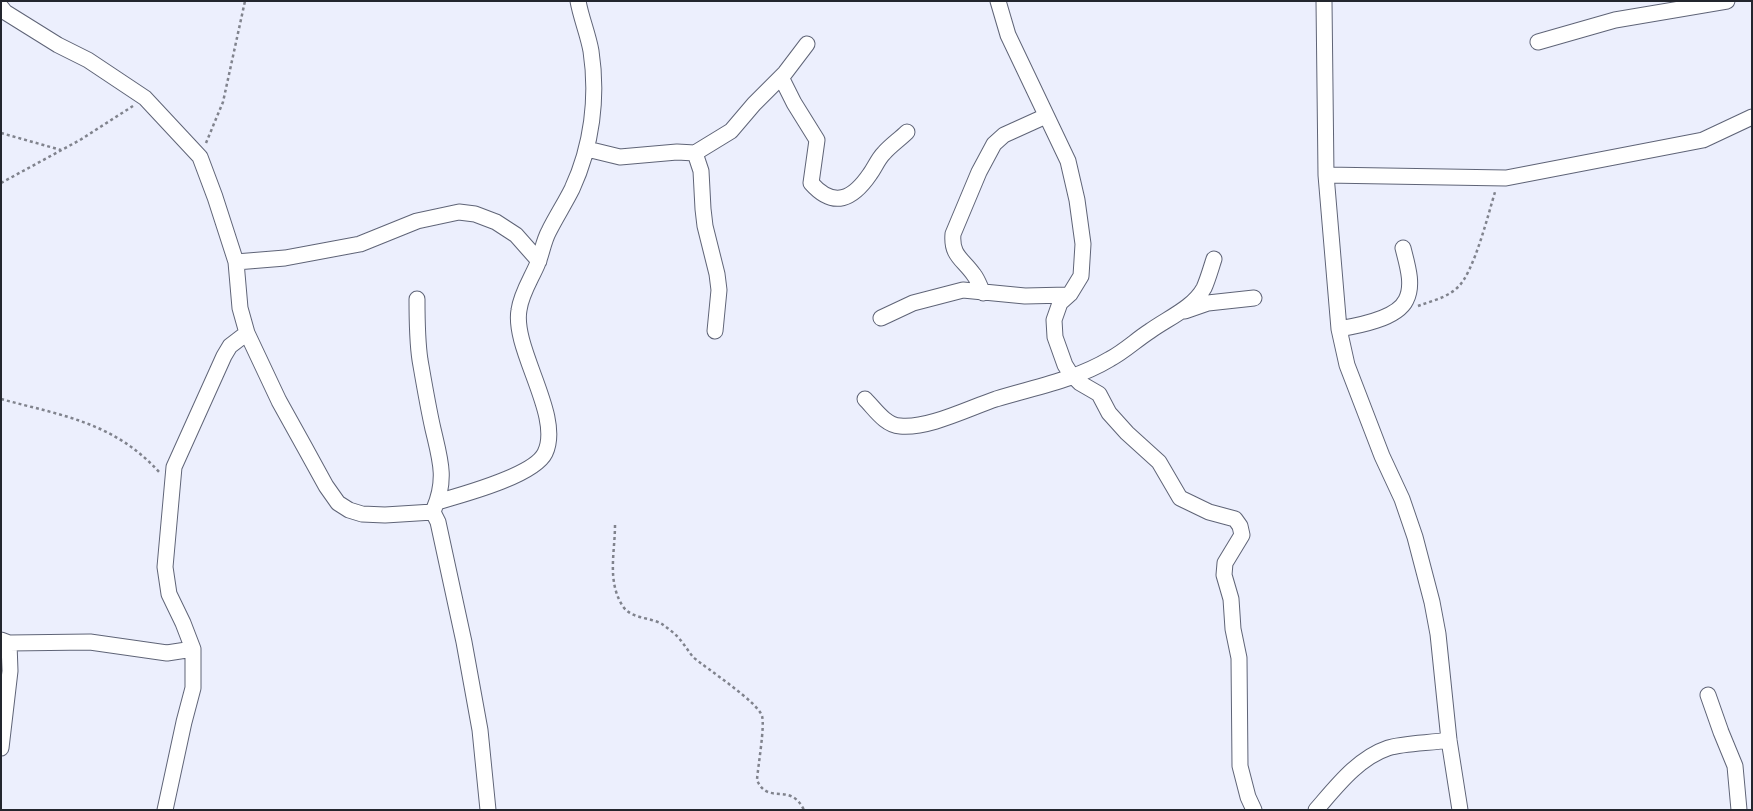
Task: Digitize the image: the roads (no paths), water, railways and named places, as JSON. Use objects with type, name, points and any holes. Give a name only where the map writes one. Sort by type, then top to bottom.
[{"type":"street","points":[[1,7],[5,12],[58,45],[88,60],[145,98],[200,157],[216,197],[236,262],[240,308],[247,333],[279,401],[326,486],[338,503],[349,510],[362,514],[386,516],[435,507],[516,475],[536,462],[545,453],[550,436],[546,415],[518,323],[518,310],[539,261],[548,233],[572,189],[587,149],[594,101],[591,49],[578,1]]},
{"type":"street","points":[[998,1],[1008,35],[1068,161],[1077,200],[1083,244],[1081,276],[1068,295],[1060,303],[1054,320],[1056,337],[1065,365],[1080,383],[1099,394],[1110,413],[1127,433],[1159,462],[1180,498],[1209,512],[1235,519],[1240,526],[1242,535],[1225,562],[1224,575],[1231,599],[1233,629],[1239,658],[1240,766],[1248,797],[1254,810]]},
{"type":"street","points":[[1324,1],[1326,174],[1339,329],[1347,365],[1382,456],[1402,499],[1417,544],[1432,602],[1438,634],[1449,740],[1460,810]]},
{"type":"street","points":[[1538,42],[1615,20],[1727,1]]},
{"type":"street","points":[[587,149],[620,156],[677,152],[696,153],[731,131],[754,104],[781,77],[807,44]]},
{"type":"street","points":[[781,77],[794,103],[817,140],[811,183],[827,196],[835,199],[841,199],[856,189],[869,176],[885,152],[907,132]]},
{"type":"street","points":[[983,293],[974,275],[956,254],[952,244],[953,234],[979,172],[994,144],[1004,135],[1013,130],[1046,116]]},
{"type":"street","points":[[1326,174],[1500,178],[1703,140],[1752,117]]},
{"type":"street","points":[[696,153],[701,170],[705,226],[718,282],[715,331]]},
{"type":"street","points":[[236,262],[285,258],[360,244],[417,221],[459,212],[475,214],[496,222],[516,236],[539,261]]},
{"type":"street","points":[[1339,329],[1365,325],[1385,317],[1401,307],[1406,301],[1409,291],[1409,276],[1403,248]]},
{"type":"street","points":[[865,399],[889,423],[899,426],[912,426],[943,419],[996,399],[1074,377],[1111,359],[1148,332],[1178,313],[1199,295],[1204,287],[1214,259]]},
{"type":"street","points":[[881,318],[913,303],[963,290],[1025,296],[1068,295]]},
{"type":"street","points":[[1178,313],[1208,304],[1254,298]]},
{"type":"street","points":[[417,299],[417,331],[420,361],[433,429],[440,454],[442,477],[435,507],[477,715],[488,810]]},
{"type":"street","points":[[164,810],[193,688],[193,649],[169,594],[165,567],[174,467],[224,356],[230,346],[247,333]]},
{"type":"street","points":[[1,748],[10,671],[5,642],[90,642],[167,653],[193,649]]},
{"type":"street","points":[[1708,695],[1735,766],[1739,810]]},
{"type":"street","points":[[1316,810],[1362,761],[1375,754],[1389,748],[1449,740]]}]
